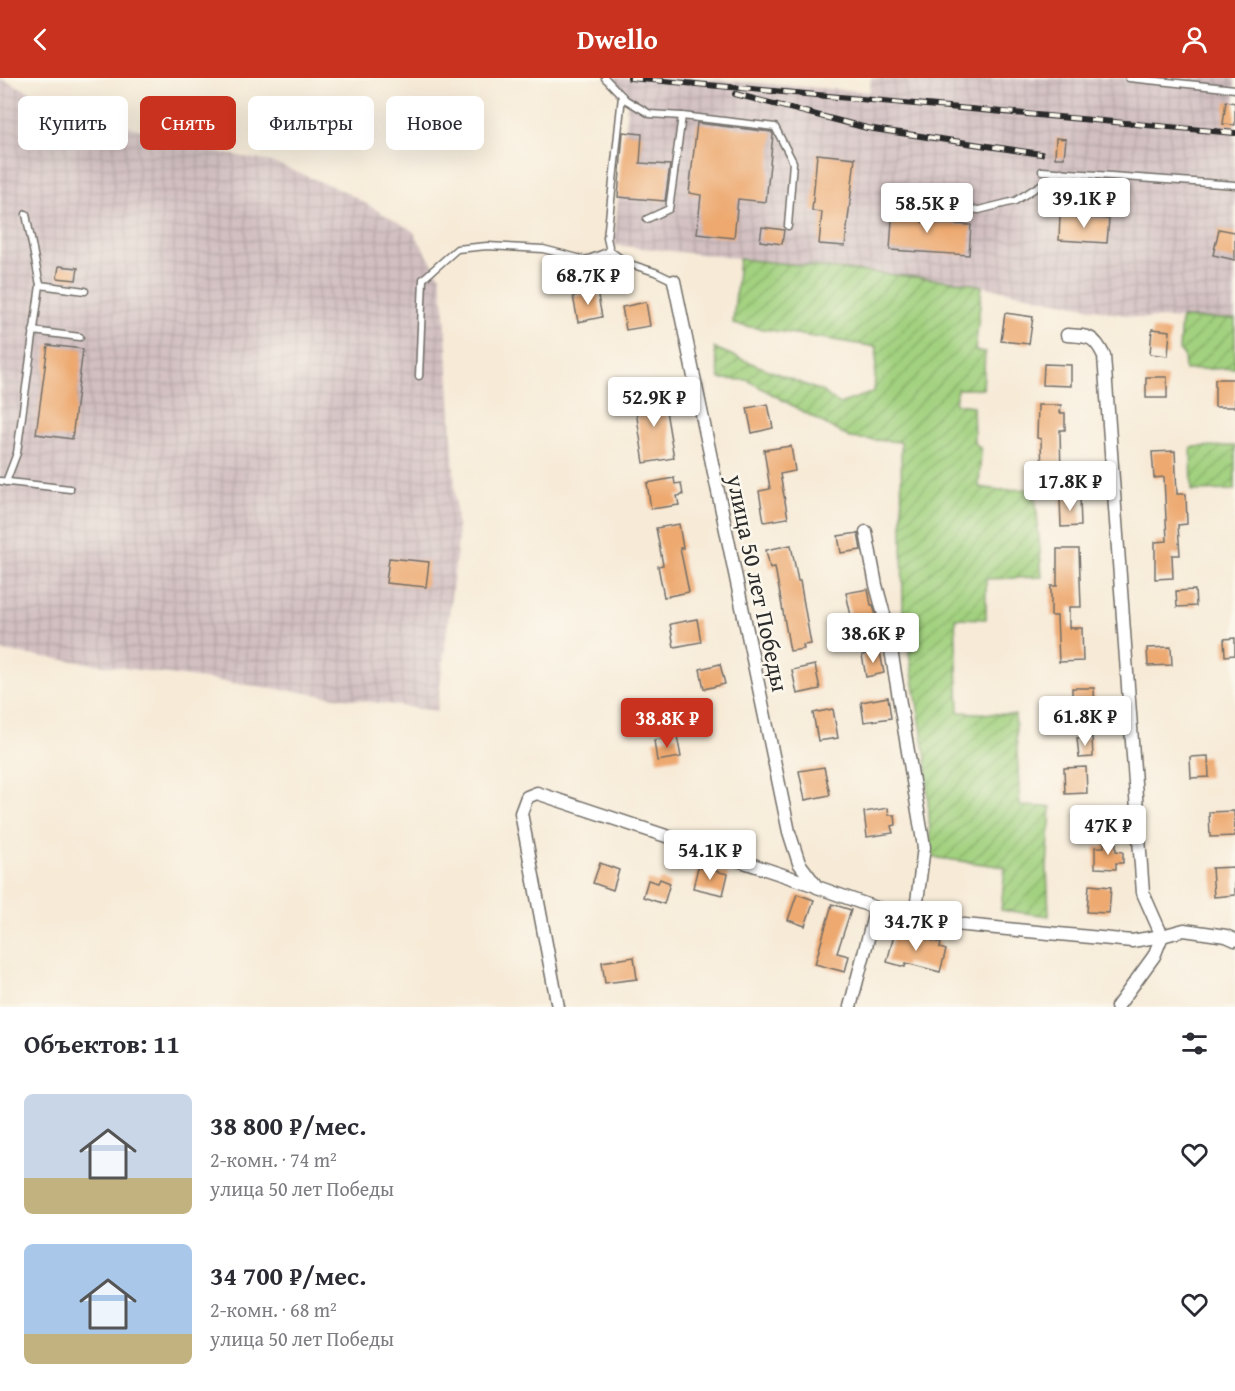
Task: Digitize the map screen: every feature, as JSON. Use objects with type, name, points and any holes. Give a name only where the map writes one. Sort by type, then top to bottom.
[{"type":"street","name":"улица 50 лет Победы","points":[[674,282],[789,832],[799,863],[817,887]]},
{"type":"street","points":[[1067,335],[1089,336],[1098,343],[1104,356],[1143,893],[1162,936],[1154,956],[1117,1007]]},
{"type":"street","points":[[866,532],[887,626],[924,847],[915,917]]},
{"type":"street","points":[[558,1007],[521,813],[527,797],[537,793],[876,908],[944,924],[1124,940],[1162,936],[1184,930],[1226,936],[1235,940]]},
{"type":"street","points":[[850,1007],[876,908]]},
{"type":"lane","points":[[605,78],[622,96],[650,114],[775,127],[793,162],[788,226]]},
{"type":"lane","points":[[1129,78],[1235,89]]},
{"type":"lane","points":[[622,96],[607,238],[610,251],[627,263],[655,272],[674,282]]},
{"type":"lane","points":[[647,219],[669,209],[682,116]]},
{"type":"lane","points":[[1042,171],[1235,185]]},
{"type":"lane","points":[[937,206],[979,210],[1015,201],[1061,172]]},
{"type":"lane","points":[[26,214],[40,285],[17,453],[3,481],[70,489]]},
{"type":"lane","points":[[419,376],[423,279],[457,249],[487,246],[543,249],[586,260],[610,251]]},
{"type":"lane","points":[[40,285],[85,291]]},
{"type":"lane","points":[[33,331],[80,337]]},
{"type":"shaded area","points":[[0,78],[39,96],[18,96],[18,150],[128,150],[128,126],[140,130],[140,150],[207,150],[271,162],[344,191],[413,231],[440,276],[445,314],[458,541],[437,711],[0,651]]},
{"type":"shaded area","points":[[609,78],[690,78],[870,92],[871,78],[1235,78],[1235,319],[1139,318],[963,282],[614,245],[628,96]]},
{"type":"green space","points":[[739,259],[963,282],[982,286],[975,351],[985,352],[983,389],[957,389],[955,404],[973,406],[974,442],[981,449],[979,487],[999,490],[1035,489],[1042,577],[986,579],[986,619],[955,618],[959,712],[1015,715],[1020,806],[1051,807],[1047,868],[1049,916],[1001,910],[1005,867],[931,857],[926,758],[903,616],[901,442],[850,438],[747,380],[720,379],[714,348],[823,392],[839,404],[874,392],[877,347],[733,324]]},
{"type":"green space","points":[[1181,318],[1235,319],[1235,368],[1185,370],[1184,355],[1179,351]]},
{"type":"green space","points":[[1235,446],[1235,490],[1192,491],[1191,447]]},
{"type":"building","points":[[1226,101],[1235,103],[1235,125],[1223,124]]},
{"type":"building","points":[[697,123],[772,132],[773,135],[766,202],[738,199],[734,238],[697,234],[701,195],[689,193]]},
{"type":"building","points":[[623,132],[642,134],[640,163],[670,165],[665,201],[618,197]]},
{"type":"building","points":[[1056,138],[1066,139],[1064,158],[1055,158]]},
{"type":"building","points":[[817,154],[855,158],[845,246],[819,244],[822,212],[812,211]]},
{"type":"building","points":[[893,205],[923,207],[922,222],[971,225],[969,255],[890,250]]},
{"type":"building","points":[[1060,215],[1109,219],[1107,243],[1059,240]]},
{"type":"building","points":[[762,227],[784,230],[782,244],[760,241]]},
{"type":"building","points":[[1219,229],[1235,232],[1235,260],[1213,255]]},
{"type":"building","points":[[59,266],[78,268],[76,280],[57,278]]},
{"type":"building","points":[[597,291],[602,317],[578,322],[573,296]]},
{"type":"building","points":[[646,302],[650,326],[626,330],[622,307]]},
{"type":"building","points":[[1005,313],[1033,317],[1029,344],[1001,341]]},
{"type":"building","points":[[1152,329],[1170,331],[1168,356],[1150,354]]},
{"type":"building","points":[[48,345],[83,349],[72,439],[36,434]]},
{"type":"building","points":[[1044,364],[1071,365],[1071,386],[1043,385]]},
{"type":"building","points":[[1146,377],[1167,377],[1167,398],[1146,398]]},
{"type":"building","points":[[1215,379],[1235,379],[1235,407],[1215,407]]},
{"type":"building","points":[[663,393],[674,458],[644,463],[634,398]]},
{"type":"building","points":[[768,404],[773,428],[752,433],[747,408]]},
{"type":"building","points":[[1038,405],[1061,405],[1060,413],[1065,413],[1065,430],[1060,430],[1061,477],[1042,477],[1041,439],[1037,438]]},
{"type":"building","points":[[791,446],[795,471],[780,474],[788,518],[764,522],[759,491],[770,489],[764,450]]},
{"type":"building","points":[[1175,451],[1177,494],[1186,494],[1187,524],[1178,525],[1180,555],[1172,555],[1173,578],[1155,579],[1155,542],[1167,541],[1164,477],[1154,478],[1152,452]]},
{"type":"building","points":[[674,478],[675,484],[681,483],[683,495],[677,496],[679,505],[651,509],[647,483]]},
{"type":"building","points":[[1060,497],[1080,497],[1081,526],[1061,527]]},
{"type":"building","points":[[679,524],[683,548],[680,548],[689,592],[664,597],[658,566],[663,565],[656,528]]},
{"type":"building","points":[[858,533],[861,550],[841,553],[838,536]]},
{"type":"building","points":[[791,545],[811,644],[803,645],[804,649],[790,651],[775,567],[770,568],[766,550]]},
{"type":"building","points":[[1057,549],[1079,549],[1081,607],[1069,607],[1069,628],[1082,628],[1083,661],[1059,662],[1057,616],[1051,616],[1051,586],[1057,586]]},
{"type":"building","points":[[389,558],[429,562],[426,587],[386,583]]},
{"type":"building","points":[[868,589],[876,616],[873,616],[876,630],[855,634],[846,593]]},
{"type":"building","points":[[1195,590],[1196,606],[1177,607],[1176,591]]},
{"type":"building","points":[[697,619],[701,642],[674,647],[670,624]]},
{"type":"building","points":[[1235,638],[1235,655],[1225,656],[1224,639]]},
{"type":"building","points":[[1171,647],[1172,665],[1148,666],[1147,648]]},
{"type":"building","points":[[880,652],[884,673],[866,677],[862,655]]},
{"type":"building","points":[[720,664],[725,684],[704,689],[700,669]]},
{"type":"building","points":[[815,665],[820,689],[797,694],[792,670]]},
{"type":"building","points":[[1072,688],[1094,688],[1095,711],[1072,712]]},
{"type":"building","points":[[888,697],[891,718],[864,722],[861,702]]},
{"type":"building","points":[[833,709],[838,738],[818,741],[813,713]]},
{"type":"building","points":[[677,736],[681,757],[657,761],[654,740]]},
{"type":"building","points":[[1092,737],[1093,757],[1079,758],[1077,738]]},
{"type":"building","points":[[1208,756],[1209,777],[1191,778],[1190,757]]},
{"type":"building","points":[[824,767],[830,795],[805,800],[799,771]]},
{"type":"building","points":[[1086,767],[1087,793],[1065,794],[1064,768]]},
{"type":"building","points":[[888,808],[889,815],[895,815],[896,825],[891,826],[893,833],[867,837],[864,812]]},
{"type":"building","points":[[1234,811],[1235,836],[1210,837],[1209,812]]},
{"type":"building","points":[[1104,840],[1116,841],[1116,851],[1123,852],[1123,863],[1116,863],[1116,869],[1095,868],[1095,847],[1104,847]]},
{"type":"building","points":[[600,863],[619,870],[613,890],[593,883]]},
{"type":"building","points":[[698,867],[728,874],[723,895],[693,888]]},
{"type":"building","points":[[1235,867],[1235,895],[1214,897],[1212,868]]},
{"type":"building","points":[[660,879],[670,883],[664,904],[643,897],[648,880],[658,883]]},
{"type":"building","points":[[1089,885],[1111,887],[1109,913],[1087,912]]},
{"type":"building","points":[[797,894],[814,900],[805,926],[788,920]]},
{"type":"building","points":[[832,904],[851,910],[837,953],[849,956],[845,972],[815,964]]},
{"type":"building","points":[[895,931],[941,943],[940,948],[946,950],[940,972],[906,963],[905,967],[887,962]]},
{"type":"building","points":[[634,957],[637,979],[605,983],[602,962]]},
{"type":"railway","points":[[630,78],[1235,133]]},
{"type":"railway","points":[[735,94],[867,128],[1041,154]]}]
